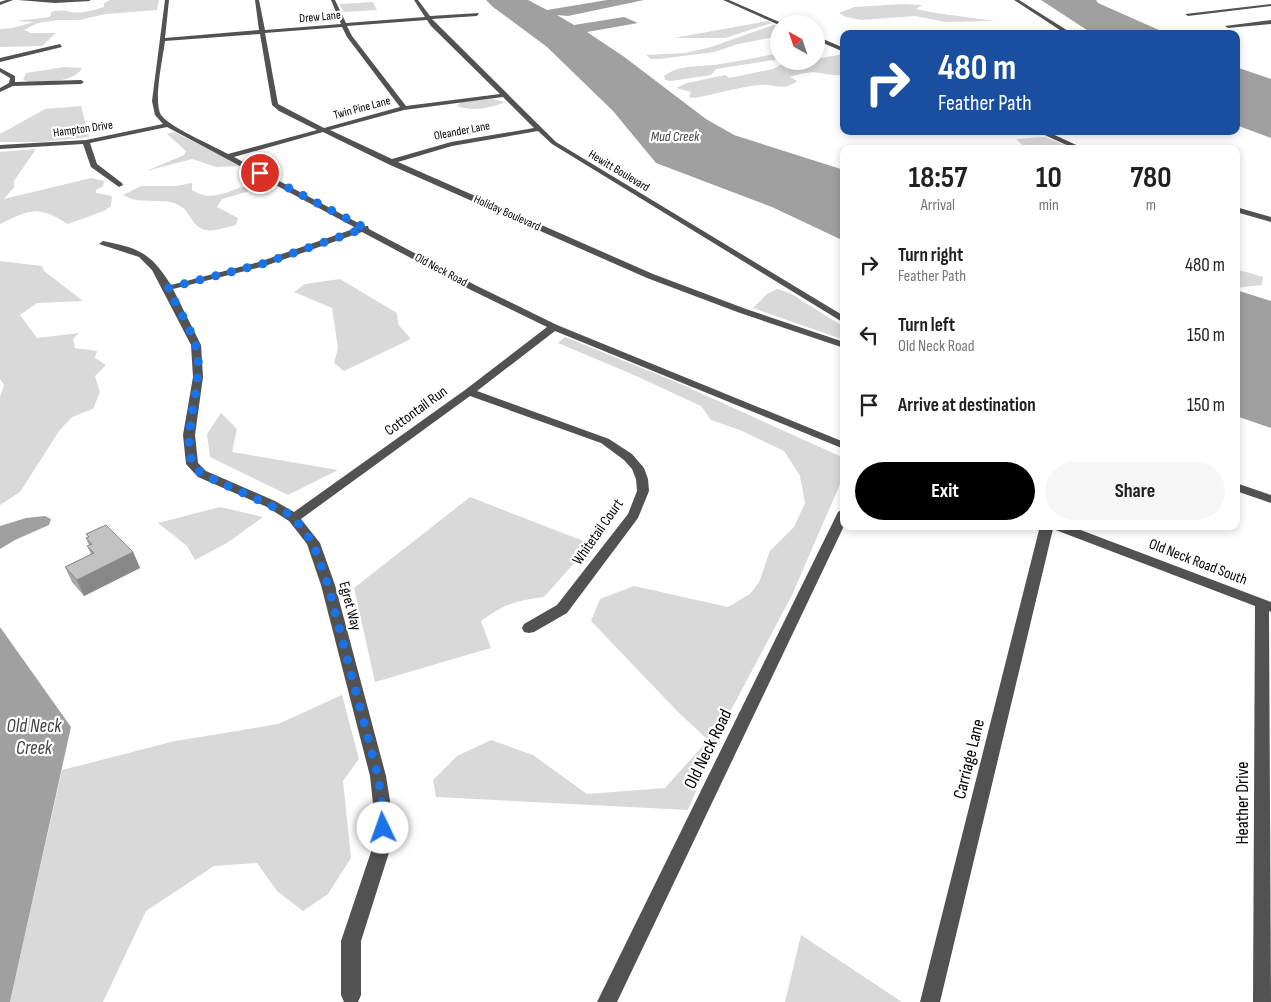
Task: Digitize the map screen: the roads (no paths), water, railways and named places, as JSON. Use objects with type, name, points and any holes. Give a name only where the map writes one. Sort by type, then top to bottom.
[{"type":"street","points":[[0,4],[12,0]]},
{"type":"street","points":[[20,0],[88,1]]},
{"type":"street","points":[[167,0],[155,107],[160,118],[168,125]]},
{"type":"street","name":"Holiday Boulevard","points":[[257,0],[275,105],[288,114],[571,242],[684,290],[840,344]]},
{"type":"street","points":[[333,0],[349,36],[404,108]]},
{"type":"street","name":"Hewitt Boulevard","points":[[416,0],[433,25],[538,129],[568,154],[840,318]]},
{"type":"street","points":[[725,0],[770,19]]},
{"type":"street","points":[[1016,0],[1064,30]]},
{"type":"street","points":[[1188,14],[1271,5]]},
{"type":"street","name":"Drew Lane","points":[[163,40],[478,14]]},
{"type":"street","points":[[1228,26],[1271,22]]},
{"type":"street","points":[[825,42],[840,48]]},
{"type":"street","points":[[0,60],[60,46]]},
{"type":"street","points":[[0,70],[14,77],[12,84]]},
{"type":"street","points":[[0,90],[12,84],[81,82]]},
{"type":"street","name":"Twin Pine Lane","points":[[229,156],[404,108],[504,95]]},
{"type":"street","name":"Hampton Drive","points":[[0,147],[86,142],[168,125]]},
{"type":"street","name":"Old Neck Road","points":[[168,125],[365,228],[474,288],[554,327],[840,444]]},
{"type":"street","name":"Oleander Lane","points":[[392,162],[451,144],[538,129]]},
{"type":"street","points":[[1049,135],[1073,145]]},
{"type":"street","points":[[86,142],[94,165],[105,176],[119,185]]},
{"type":"street","points":[[1240,210],[1271,220]]},
{"type":"street","points":[[168,288],[262,264],[365,228]]},
{"type":"street","name":"Egret Way","points":[[103,244],[120,247],[142,255],[156,268],[196,345],[198,377],[190,435],[192,464],[202,474],[271,504],[294,518],[313,543],[328,585],[378,776],[383,813],[383,843],[352,941],[352,995]]},
{"type":"street","name":"Cottontail Run","points":[[294,518],[469,392],[554,327]]},
{"type":"street","name":"Whitetail Court","points":[[469,392],[606,441],[628,456],[638,468],[642,479],[643,491],[634,515],[628,523],[562,609],[529,628]]},
{"type":"street","points":[[1240,488],[1271,499]]},
{"type":"street","name":"Old Neck Road","points":[[607,1002],[840,520]]},
{"type":"street","name":"Carriage Lane","points":[[930,1002],[1046,530]]},
{"type":"street","name":"Old Neck Road South","points":[[1068,530],[1266,605]]},
{"type":"street","name":"Heather Drive","points":[[1263,1002],[1266,605]]},
{"type":"water","name":"Mud Creek","points":[[486,0],[528,0],[547,10],[607,0],[644,0],[568,16],[557,15],[574,25],[624,17],[638,23],[587,32],[623,56],[706,119],[734,135],[840,169],[840,239],[772,207],[656,163],[613,111],[547,47]]},
{"type":"water","points":[[1041,0],[1096,0],[1098,3],[1159,30],[1087,30]]},
{"type":"water","points":[[1240,68],[1271,79],[1271,138],[1240,126]]},
{"type":"water","points":[[1240,291],[1271,301],[1271,428],[1240,417]]},
{"type":"water","points":[[45,516],[51,519],[49,525],[0,549],[0,526],[26,518]]},
{"type":"water","name":"Old Neck Creek","points":[[0,627],[71,727],[10,1002],[0,1002]]}]
